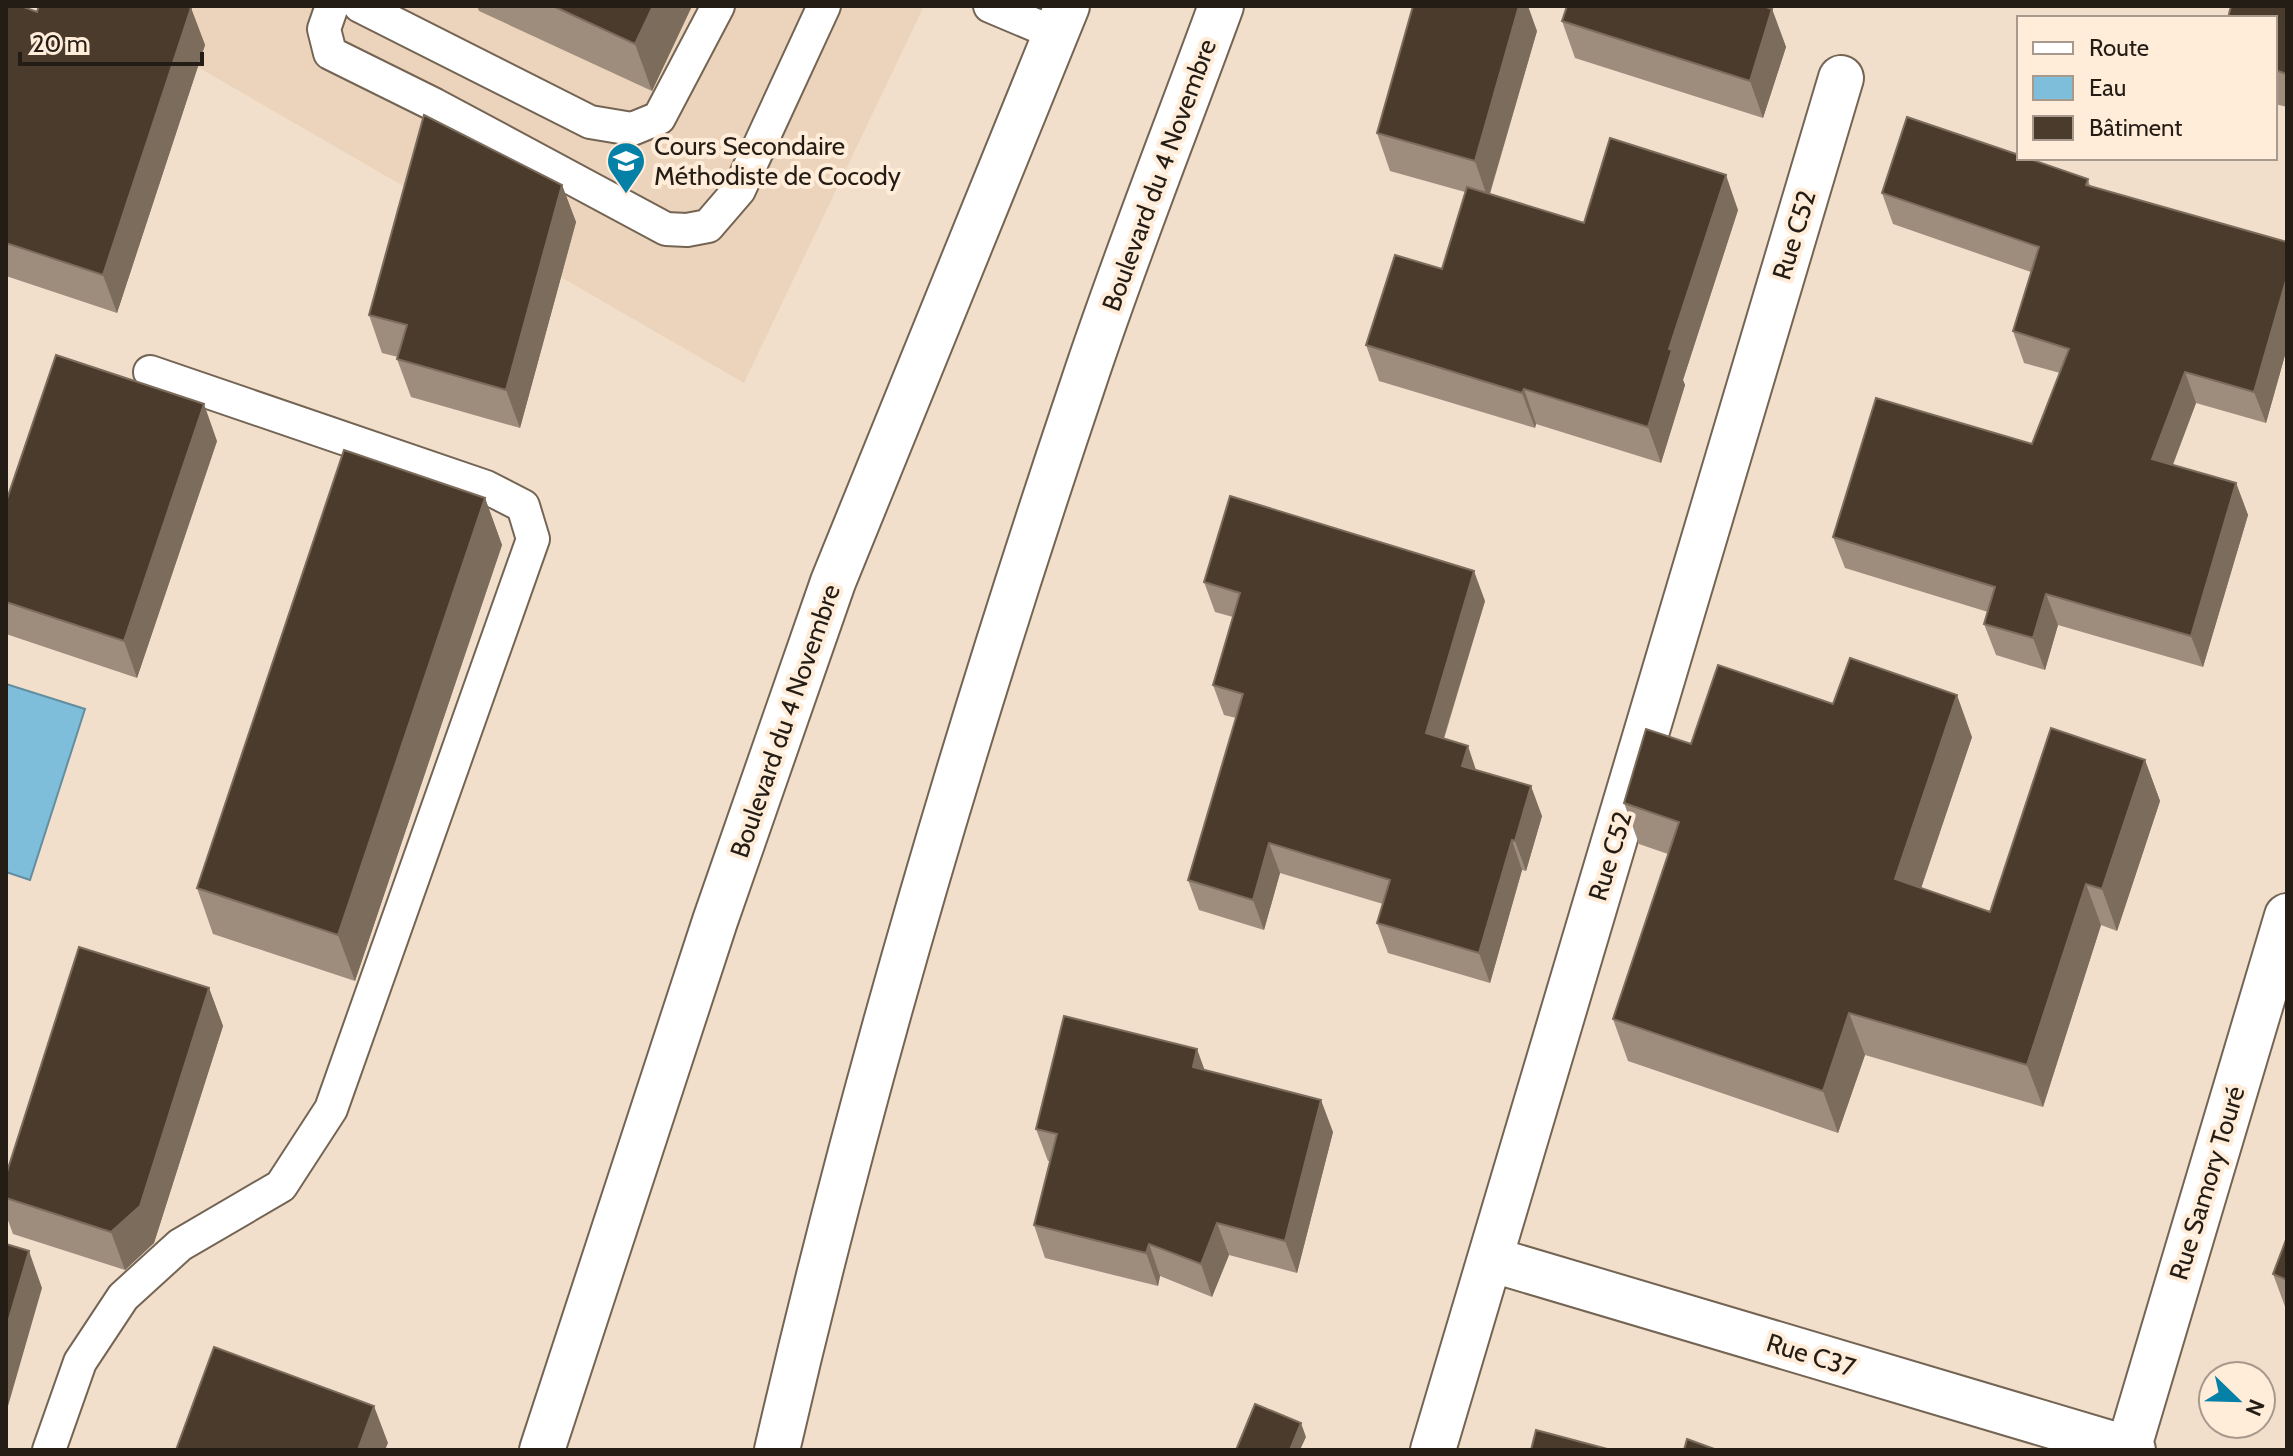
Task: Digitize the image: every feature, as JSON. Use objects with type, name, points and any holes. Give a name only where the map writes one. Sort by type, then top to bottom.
[{"type":"main road","name":"Boulevard du 4 Novembre","points":[[777,1450],[811,1303],[936,843],[1083,382],[1221,6]]},
{"type":"main road","name":"Boulevard du 4 Novembre","points":[[542,1450],[715,921],[833,582],[1061,20]]},
{"type":"main road","name":"Rue C52","points":[[1433,1450],[1841,78]]},
{"type":"main road","name":"Rue Samory Touré","points":[[2130,1450],[2287,916]]},
{"type":"main road","name":"Rue C37","points":[[1490,1259],[2130,1450]]},
{"type":"lane","points":[[332,6],[324,29],[330,53],[435,105],[666,229],[687,230],[708,226],[739,190],[824,6]]},
{"type":"lane","points":[[360,6],[590,122],[632,129],[659,118],[718,6]]},
{"type":"lane","points":[[990,6],[1061,20]]},
{"type":"lane","points":[[49,1450],[80,1362],[123,1297],[180,1245],[281,1186],[331,1109],[533,539],[523,506],[486,487],[150,372]]},
{"type":"shaded area","name":"Cours Secondaire Méthodiste de Cocody","points":[[92,6],[924,6],[744,383]]},
{"type":"water","points":[[6,684],[85,709],[30,880],[6,872]]},
{"type":"building","points":[[8,6],[21,6],[37,12],[39,6],[191,8],[103,275],[6,243]]},
{"type":"building","points":[[553,6],[653,6],[635,44]]},
{"type":"building","points":[[1413,6],[1519,6],[1475,161],[1377,133]]},
{"type":"building","points":[[1567,6],[1763,6],[1772,9],[1750,81],[1562,21]]},
{"type":"building","points":[[2231,6],[2287,6],[2287,74],[2277,71],[2277,16],[2228,16]]},
{"type":"building","points":[[424,115],[562,185],[506,390],[397,359],[407,325],[369,315]]},
{"type":"building","points":[[1907,117],[2017,154],[2017,160],[2033,160],[2088,179],[2086,185],[2287,242],[2287,277],[2254,392],[2185,372],[2152,459],[2236,483],[2191,636],[2046,594],[2033,638],[1984,624],[1995,587],[1833,537],[1876,398],[2032,444],[2069,349],[2013,331],[2039,247],[1882,193]]},
{"type":"building","points":[[1610,138],[1726,175],[1669,349],[1672,350],[1648,427],[1524,389],[1522,393],[1366,345],[1395,255],[1442,269],[1467,187],[1584,223]]},
{"type":"building","points":[[56,355],[204,404],[124,641],[6,602],[6,502]]},
{"type":"building","points":[[344,450],[485,498],[338,935],[197,888]]},
{"type":"building","points":[[1230,496],[1474,571],[1426,733],[1468,746],[1462,766],[1531,786],[1479,953],[1377,923],[1390,880],[1269,843],[1253,900],[1188,880],[1243,694],[1213,685],[1240,593],[1204,582]]},
{"type":"building","points":[[1850,658],[1957,695],[1895,879],[1990,912],[2051,728],[2145,760],[2102,889],[2086,884],[2027,1065],[1849,1013],[1823,1091],[1613,1019],[1679,822],[1624,803],[1646,729],[1691,744],[1718,665],[1833,704]]},
{"type":"building","points":[[79,947],[209,988],[140,1206],[111,1232],[6,1198],[6,1175]]},
{"type":"building","points":[[1064,1016],[1197,1049],[1193,1067],[1321,1100],[1285,1241],[1217,1223],[1201,1264],[1149,1244],[1146,1253],[1034,1225],[1057,1134],[1036,1129]]},
{"type":"building","points":[[2287,1237],[2287,1280],[2273,1274]]},
{"type":"building","points":[[6,1244],[29,1251],[6,1329]]},
{"type":"building","points":[[214,1347],[374,1406],[358,1450],[176,1450]]},
{"type":"building","points":[[1255,1404],[1301,1423],[1290,1450],[1236,1450]]},
{"type":"building","points":[[1536,1430],[1611,1450],[1531,1450]]},
{"type":"building","points":[[1687,1439],[1717,1450],[1684,1450]]},
{"type":"place","name":"Cours Secondaire Méthodiste de Cocody","points":[[626,195]]}]
